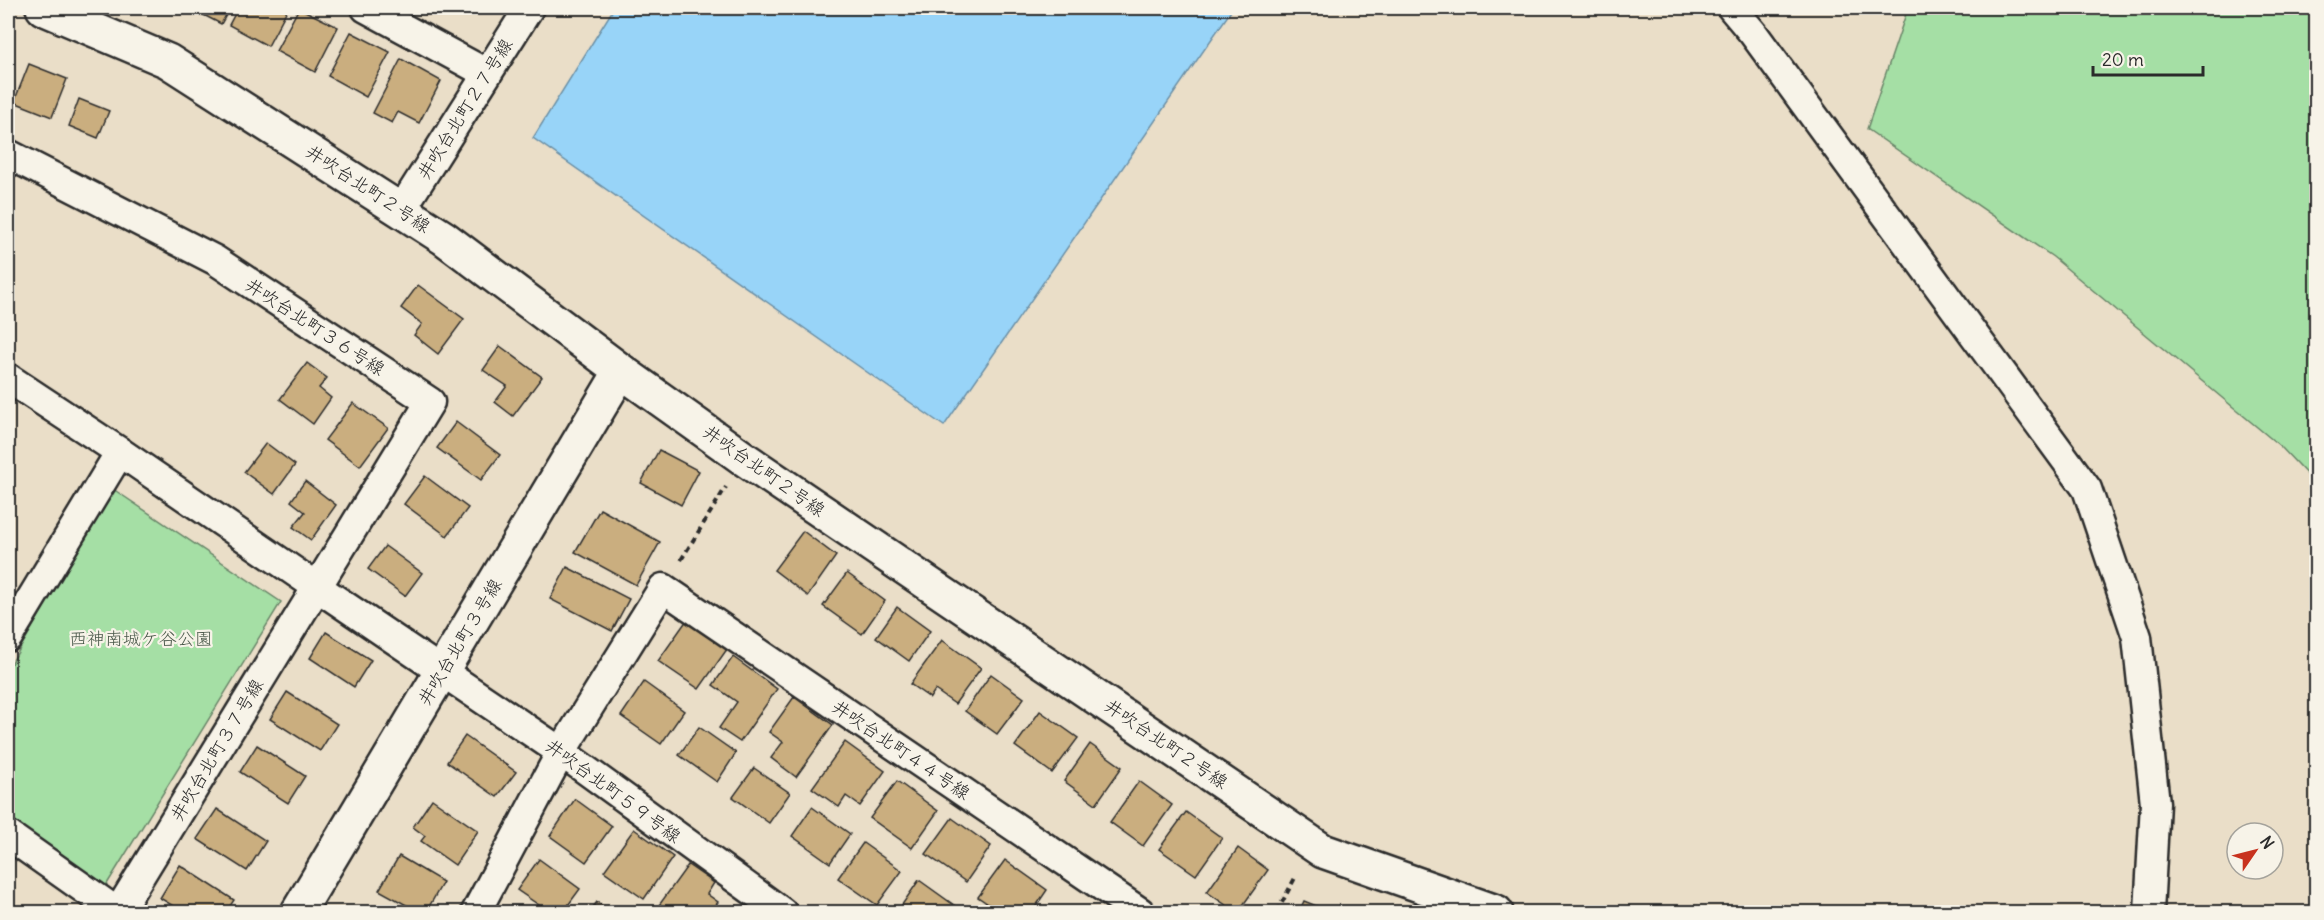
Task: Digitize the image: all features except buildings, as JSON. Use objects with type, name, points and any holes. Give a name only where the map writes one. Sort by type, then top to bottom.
[{"type":"street","name":"井吹台北町２号線","points":[[43,8],[168,61],[444,238],[621,371],[743,458],[1323,850],[1496,912]]},
{"type":"street","points":[[366,8],[486,73]]},
{"type":"street","name":"井吹台北町２７号線","points":[[401,210],[529,8]]},
{"type":"street","points":[[1732,8],[1753,33],[2087,489],[2137,637],[2155,803],[2149,912]]},
{"type":"street","name":"井吹台北町３６号線","points":[[8,154],[215,260],[430,402],[317,586]]},
{"type":"street","name":"井吹台北町３号線","points":[[298,912],[621,371]]},
{"type":"street","points":[[8,378],[317,586],[441,673]]},
{"type":"street","points":[[8,637],[16,605],[120,452]]},
{"type":"street","name":"井吹台北町３７号線","points":[[118,912],[317,586]]},
{"type":"street","points":[[476,912],[561,752],[663,588]]},
{"type":"street","name":"井吹台北町４４号線","points":[[663,588],[1140,912]]},
{"type":"street","name":"井吹台北町５９号線","points":[[441,673],[561,752],[782,912]]},
{"type":"street","points":[[8,835],[118,912]]},
{"type":"path","points":[[663,588],[743,458]]},
{"type":"green space","points":[[1908,8],[2316,8],[2316,484],[2281,447],[2053,257],[1867,129]]},
{"type":"green space","name":"西神南城ケ谷公園","points":[[113,489],[281,602],[99,897],[8,820],[8,669]]},
{"type":"water","points":[[614,8],[1233,8],[944,426],[533,138]]}]
